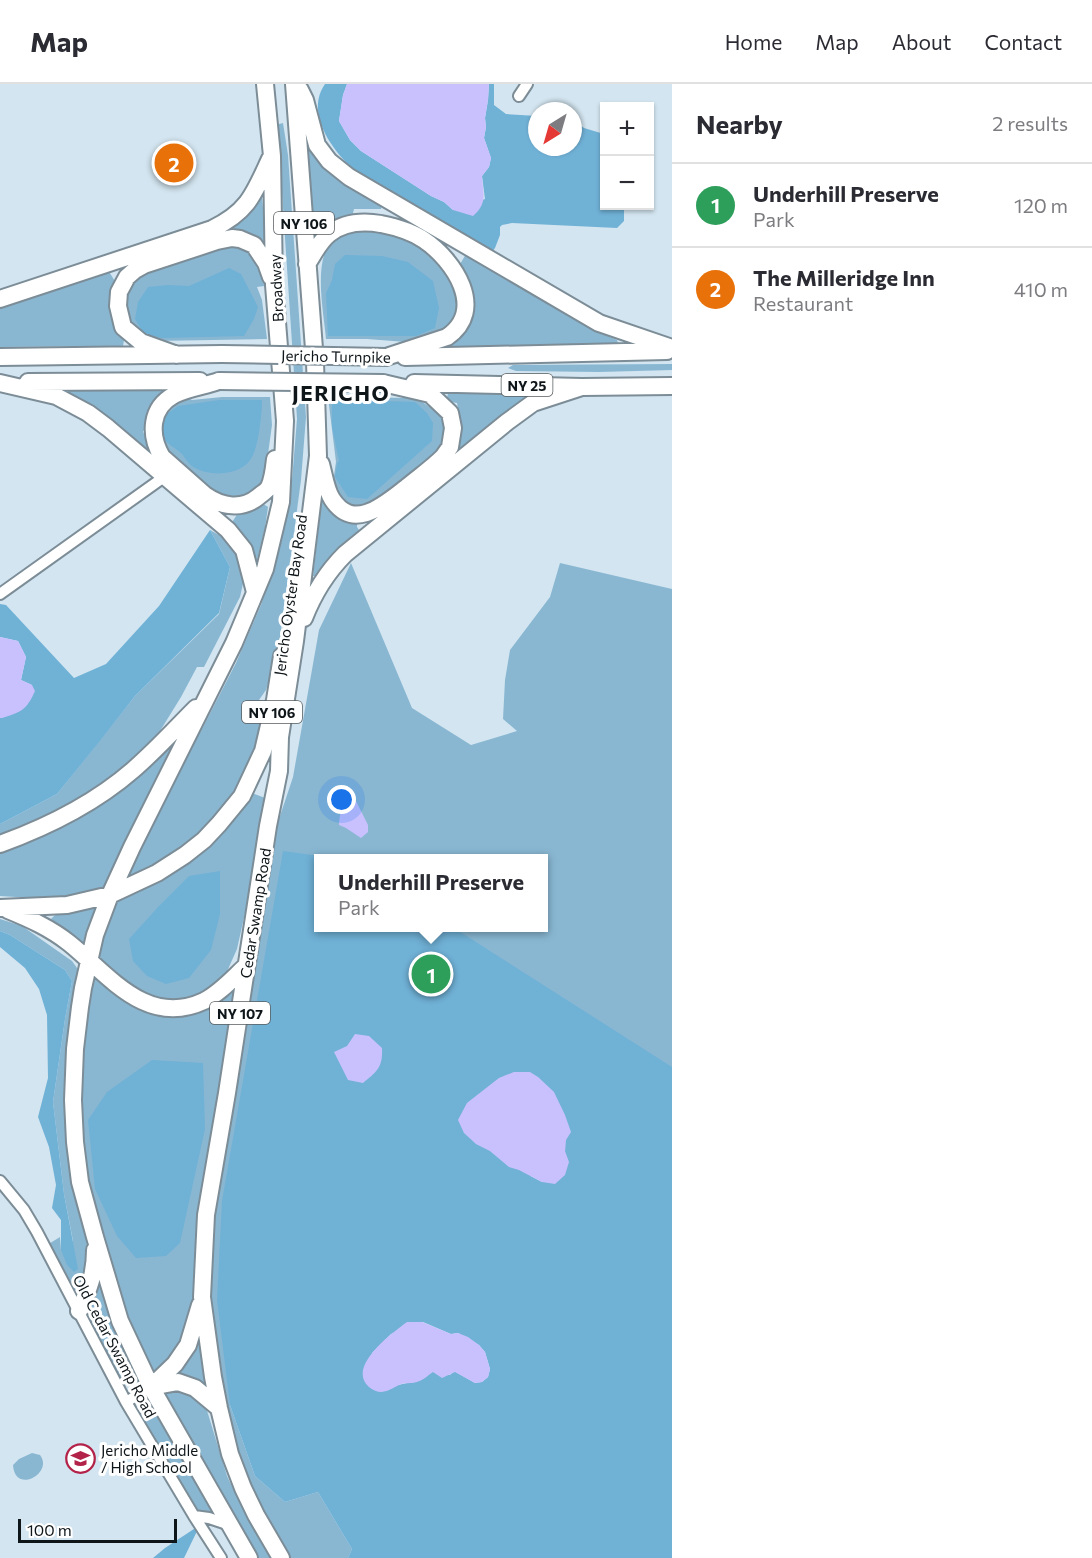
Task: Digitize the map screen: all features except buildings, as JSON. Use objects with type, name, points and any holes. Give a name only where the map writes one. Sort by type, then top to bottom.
[{"type":"main road","name":"Broadway","points":[[265,84],[272,156],[274,285],[285,421]]},
{"type":"main road","points":[[296,84],[305,100],[317,145],[329,161],[349,177],[599,323],[672,349]]},
{"type":"main road","name":"NY 106","points":[[296,84],[315,362]]},
{"type":"main road","points":[[0,298],[228,222],[253,195],[272,156]]},
{"type":"main road","points":[[307,264],[321,242],[334,230],[356,222],[370,222],[395,226],[412,232],[438,250],[451,265],[464,292],[466,311],[459,326],[447,337],[386,357]]},
{"type":"main road","points":[[177,355],[141,342],[123,327],[118,306],[119,292],[127,277],[135,270],[144,265],[232,238],[254,245],[266,263],[274,285]]},
{"type":"main road","name":"Jericho Turnpike","points":[[0,357],[222,354],[386,357],[672,349]]},
{"type":"main road","name":"Cedar Swamp Road","points":[[280,1558],[243,1488],[230,1454],[207,1344],[202,1297],[206,1215],[228,1093],[268,826],[279,771],[280,736],[295,641],[318,456],[315,362]]},
{"type":"main road","name":"Jericho Oyster Bay Road","points":[[2,908],[67,905],[110,895],[158,873],[204,840],[242,796],[263,751],[275,700],[287,628],[308,458],[315,362]]},
{"type":"main road","points":[[219,381],[175,395],[164,402],[154,419],[153,435],[162,457],[213,501],[225,505],[243,505],[253,501],[268,488],[285,421]]},
{"type":"main road","name":"Jericho Turnpike","points":[[0,383],[219,381],[582,387],[672,386]]},
{"type":"main road","points":[[0,383],[56,396],[88,413],[228,530],[244,550],[255,592]]},
{"type":"main road","points":[[318,456],[331,498],[348,513],[361,515],[381,508],[443,457],[450,447],[453,428],[450,413],[430,394],[383,383]]},
{"type":"main road","points":[[295,641],[310,601],[335,564],[345,554],[533,403],[582,387]]},
{"type":"main road","name":"NY 106","points":[[0,844],[67,815],[117,782],[133,770],[205,699],[234,643],[265,569],[281,502],[285,421]]},
{"type":"main road","points":[[205,699],[132,847],[95,935],[83,988],[75,1049],[73,1100],[75,1142],[80,1182],[120,1321],[151,1387],[249,1558]]},
{"type":"main road","points":[[2,908],[40,923],[68,942],[132,997],[149,1005],[166,1008],[186,1007],[204,1001],[246,966]]},
{"type":"main road","points":[[79,1311],[95,1267],[94,1237]]},
{"type":"main road","points":[[151,1387],[175,1364],[188,1345],[202,1297]]},
{"type":"main road","points":[[151,1387],[178,1382],[195,1388],[219,1408]]},
{"type":"street","points":[[519,96],[527,84]]},
{"type":"street","points":[[0,594],[164,477]]},
{"type":"street","name":"Old Cedar Swamp Road","points":[[0,1181],[24,1210],[126,1402],[221,1558]]},
{"type":"street","points":[[126,1402],[151,1387]]},
{"type":"street","points":[[194,1516],[209,1518],[230,1526]]},
{"type":"shaded area","points":[[325,84],[347,84],[339,121],[350,140],[361,151],[444,202],[453,210],[485,199],[482,176],[489,167],[491,158],[484,138],[485,118],[489,84],[494,84],[494,105],[506,114],[528,115],[528,156],[582,156],[582,127],[600,133],[600,210],[624,210],[624,221],[617,228],[512,223],[502,225],[492,252],[357,173],[348,165],[324,132],[318,108],[319,96]]},
{"type":"shaded area","points":[[347,84],[489,84],[484,138],[491,158],[489,167],[482,176],[483,202],[473,216],[453,210],[444,202],[361,151],[350,140],[339,121]]},
{"type":"shaded area","points":[[283,123],[288,155],[306,417],[301,480],[278,652],[266,690],[259,700],[270,701],[250,766],[222,809],[187,844],[154,867],[128,880],[125,876],[236,663],[261,605],[277,557],[292,480],[297,419],[279,147],[279,124]]},
{"type":"shaded area","points":[[306,136],[382,203],[381,209],[354,209],[352,217],[320,234],[313,234]]},
{"type":"shaded area","points":[[258,196],[262,197],[267,251],[234,233],[232,227]]},
{"type":"shaded area","points":[[372,229],[402,236],[426,250],[445,271],[457,298],[459,315],[449,331],[419,343],[326,339],[321,270],[328,245],[344,233]]},
{"type":"shaded area","points":[[228,244],[247,247],[263,269],[264,286],[257,287],[262,300],[267,339],[155,341],[130,327],[123,309],[126,291],[136,277]]},
{"type":"shaded area","points":[[466,254],[617,340],[618,343],[445,347],[445,343],[460,336],[459,266]]},
{"type":"shaded area","points":[[345,255],[382,256],[408,262],[433,281],[439,308],[435,328],[416,336],[328,336],[326,293],[332,280],[335,264]]},
{"type":"shaded area","points":[[229,268],[241,274],[258,307],[244,336],[162,338],[144,334],[135,319],[138,302],[148,287],[189,286]]},
{"type":"shaded area","points":[[108,270],[116,283],[110,299],[110,313],[124,340],[123,346],[0,347],[0,306]]},
{"type":"shaded area","points":[[672,364],[672,370],[599,372],[516,371],[508,368],[513,365]]},
{"type":"shaded area","points":[[172,388],[146,430],[143,431],[152,459],[62,396],[63,390]]},
{"type":"shaded area","points":[[446,390],[549,390],[448,463],[458,440],[460,421],[457,403],[447,398]]},
{"type":"shaded area","points":[[183,396],[192,400],[222,397],[270,397],[272,425],[268,454],[270,469],[266,481],[240,500],[216,496],[165,452],[158,439],[163,411]]},
{"type":"shaded area","points":[[328,397],[413,398],[431,408],[434,406],[442,413],[446,428],[444,443],[436,456],[371,507],[358,510],[340,504],[333,482],[336,462]]},
{"type":"shaded area","points":[[332,399],[415,402],[427,413],[433,423],[432,441],[367,499],[348,497],[335,477],[339,461],[332,427]]},
{"type":"shaded area","points":[[219,400],[262,400],[261,420],[255,450],[249,462],[235,471],[210,473],[193,467],[167,442],[160,431],[167,414],[178,406]]},
{"type":"shaded area","points":[[322,498],[326,498],[357,522],[361,533],[318,576],[313,576]]},
{"type":"shaded area","points":[[262,503],[268,507],[255,568],[229,527],[238,513]]},
{"type":"shaded area","points":[[210,530],[226,539],[236,550],[244,579],[240,597],[204,667],[197,667],[160,731],[132,760],[90,794],[0,838],[0,824],[57,794],[135,696],[219,614],[230,567]]},
{"type":"shaded area","points":[[210,530],[230,567],[219,613],[135,696],[57,794],[0,824],[0,718],[32,685],[21,680],[26,657],[18,641],[0,637],[0,604],[6,605],[74,678],[106,664],[159,606]]},
{"type":"shaded area","points":[[351,563],[412,708],[471,745],[517,731],[503,719],[505,680],[510,650],[550,597],[560,563],[672,589],[672,1068],[230,1405],[255,1476],[285,1502],[318,1492],[352,1549],[348,1558],[288,1558],[256,1500],[233,1437],[217,1366],[211,1314],[210,1264],[216,1200],[274,834],[293,777],[319,630]]},
{"type":"shaded area","points":[[0,637],[18,641],[26,657],[21,680],[32,685],[35,691],[29,703],[22,710],[2,718],[0,718]]},
{"type":"shaded area","points":[[176,739],[179,742],[106,890],[53,897],[0,896],[0,851]]},
{"type":"shaded area","points":[[252,793],[265,798],[260,836],[237,949],[225,976],[205,994],[178,1002],[152,1001],[132,990],[96,958],[115,899],[165,877]]},
{"type":"shaded area","points":[[356,801],[368,825],[368,832],[361,838],[339,825],[343,809]]},
{"type":"shaded area","points":[[283,851],[314,855],[314,932],[460,932],[672,1067],[672,1558],[348,1558],[352,1549],[318,1492],[285,1502],[255,1476],[230,1405],[217,1300],[222,1201]],"holes":[[[514,1072],[538,1077],[554,1092],[566,1140],[565,1151],[542,1182],[509,1167],[490,1151],[476,1144],[458,1120],[467,1103],[499,1078]],[[423,1322],[451,1334],[458,1333],[479,1345],[485,1352],[490,1369],[488,1377],[482,1382],[475,1383],[454,1371],[450,1375],[433,1371],[421,1379],[399,1385],[372,1353],[391,1334]]]},
{"type":"shaded area","points":[[220,871],[220,914],[211,950],[189,978],[166,984],[147,976],[133,961],[129,939],[189,876]]},
{"type":"shaded area","points":[[100,903],[87,947],[55,925],[51,919],[67,909]]},
{"type":"shaded area","points":[[0,919],[22,926],[72,961],[80,978],[72,1062],[93,1237],[79,1308],[47,1245],[60,1237],[61,1250],[73,1241],[64,1194],[53,1102],[72,981],[65,970],[0,931]]},
{"type":"shaded area","points":[[0,931],[65,970],[72,981],[53,1102],[64,1194],[78,1269],[74,1272],[67,1265],[61,1250],[61,1220],[52,1208],[56,1185],[49,1147],[38,1117],[48,1078],[47,1015],[39,989],[25,968],[0,947]]},
{"type":"shaded area","points":[[93,974],[122,999],[151,1013],[185,1015],[236,986],[216,1117],[197,1217],[195,1290],[191,1314],[178,1346],[163,1365],[151,1375],[130,1327],[94,1216],[84,1147],[82,1083],[85,1024]]},
{"type":"shaded area","points":[[355,1034],[369,1036],[382,1048],[378,1068],[363,1083],[348,1080],[334,1052],[347,1046]]},
{"type":"shaded area","points":[[152,1060],[203,1063],[205,1129],[180,1243],[166,1256],[136,1258],[117,1236],[95,1189],[88,1120],[107,1092]]},
{"type":"shaded area","points":[[514,1072],[530,1072],[538,1077],[554,1092],[565,1115],[571,1132],[566,1140],[565,1151],[569,1162],[565,1175],[555,1184],[542,1182],[509,1167],[464,1133],[458,1120],[467,1103],[499,1078]]},
{"type":"shaded area","points":[[98,1280],[139,1378],[139,1381],[132,1386],[124,1384],[85,1312]]},
{"type":"shaded area","points":[[407,1322],[422,1322],[451,1334],[458,1333],[468,1337],[485,1352],[490,1369],[488,1377],[482,1382],[475,1383],[455,1372],[442,1378],[433,1372],[417,1382],[401,1384],[384,1392],[373,1390],[363,1379],[363,1370],[367,1361],[382,1342]]},
{"type":"shaded area","points":[[200,1330],[208,1383],[204,1385],[190,1377],[174,1373]]},
{"type":"shaded area","points":[[180,1386],[205,1404],[227,1476],[272,1558],[255,1558],[164,1399],[163,1391]]},
{"type":"shaded area","points":[[144,1402],[152,1406],[216,1514],[195,1511],[138,1411],[138,1407]]},
{"type":"shaded area","points":[[32,1453],[40,1455],[43,1462],[42,1468],[32,1478],[20,1479],[15,1474],[13,1465],[19,1459]]},
{"type":"shaded area","points":[[200,1525],[184,1558],[153,1558],[165,1548]]},
{"type":"place","name":"The Milleridge Inn","points":[[174,163]]},
{"type":"place","name":"Underhill Preserve","points":[[431,974]]},
{"type":"place","name":"Jericho Middle / High School","points":[[80,1459]]},
{"type":"district","name":"JERICHO","points":[[341,392]]}]
